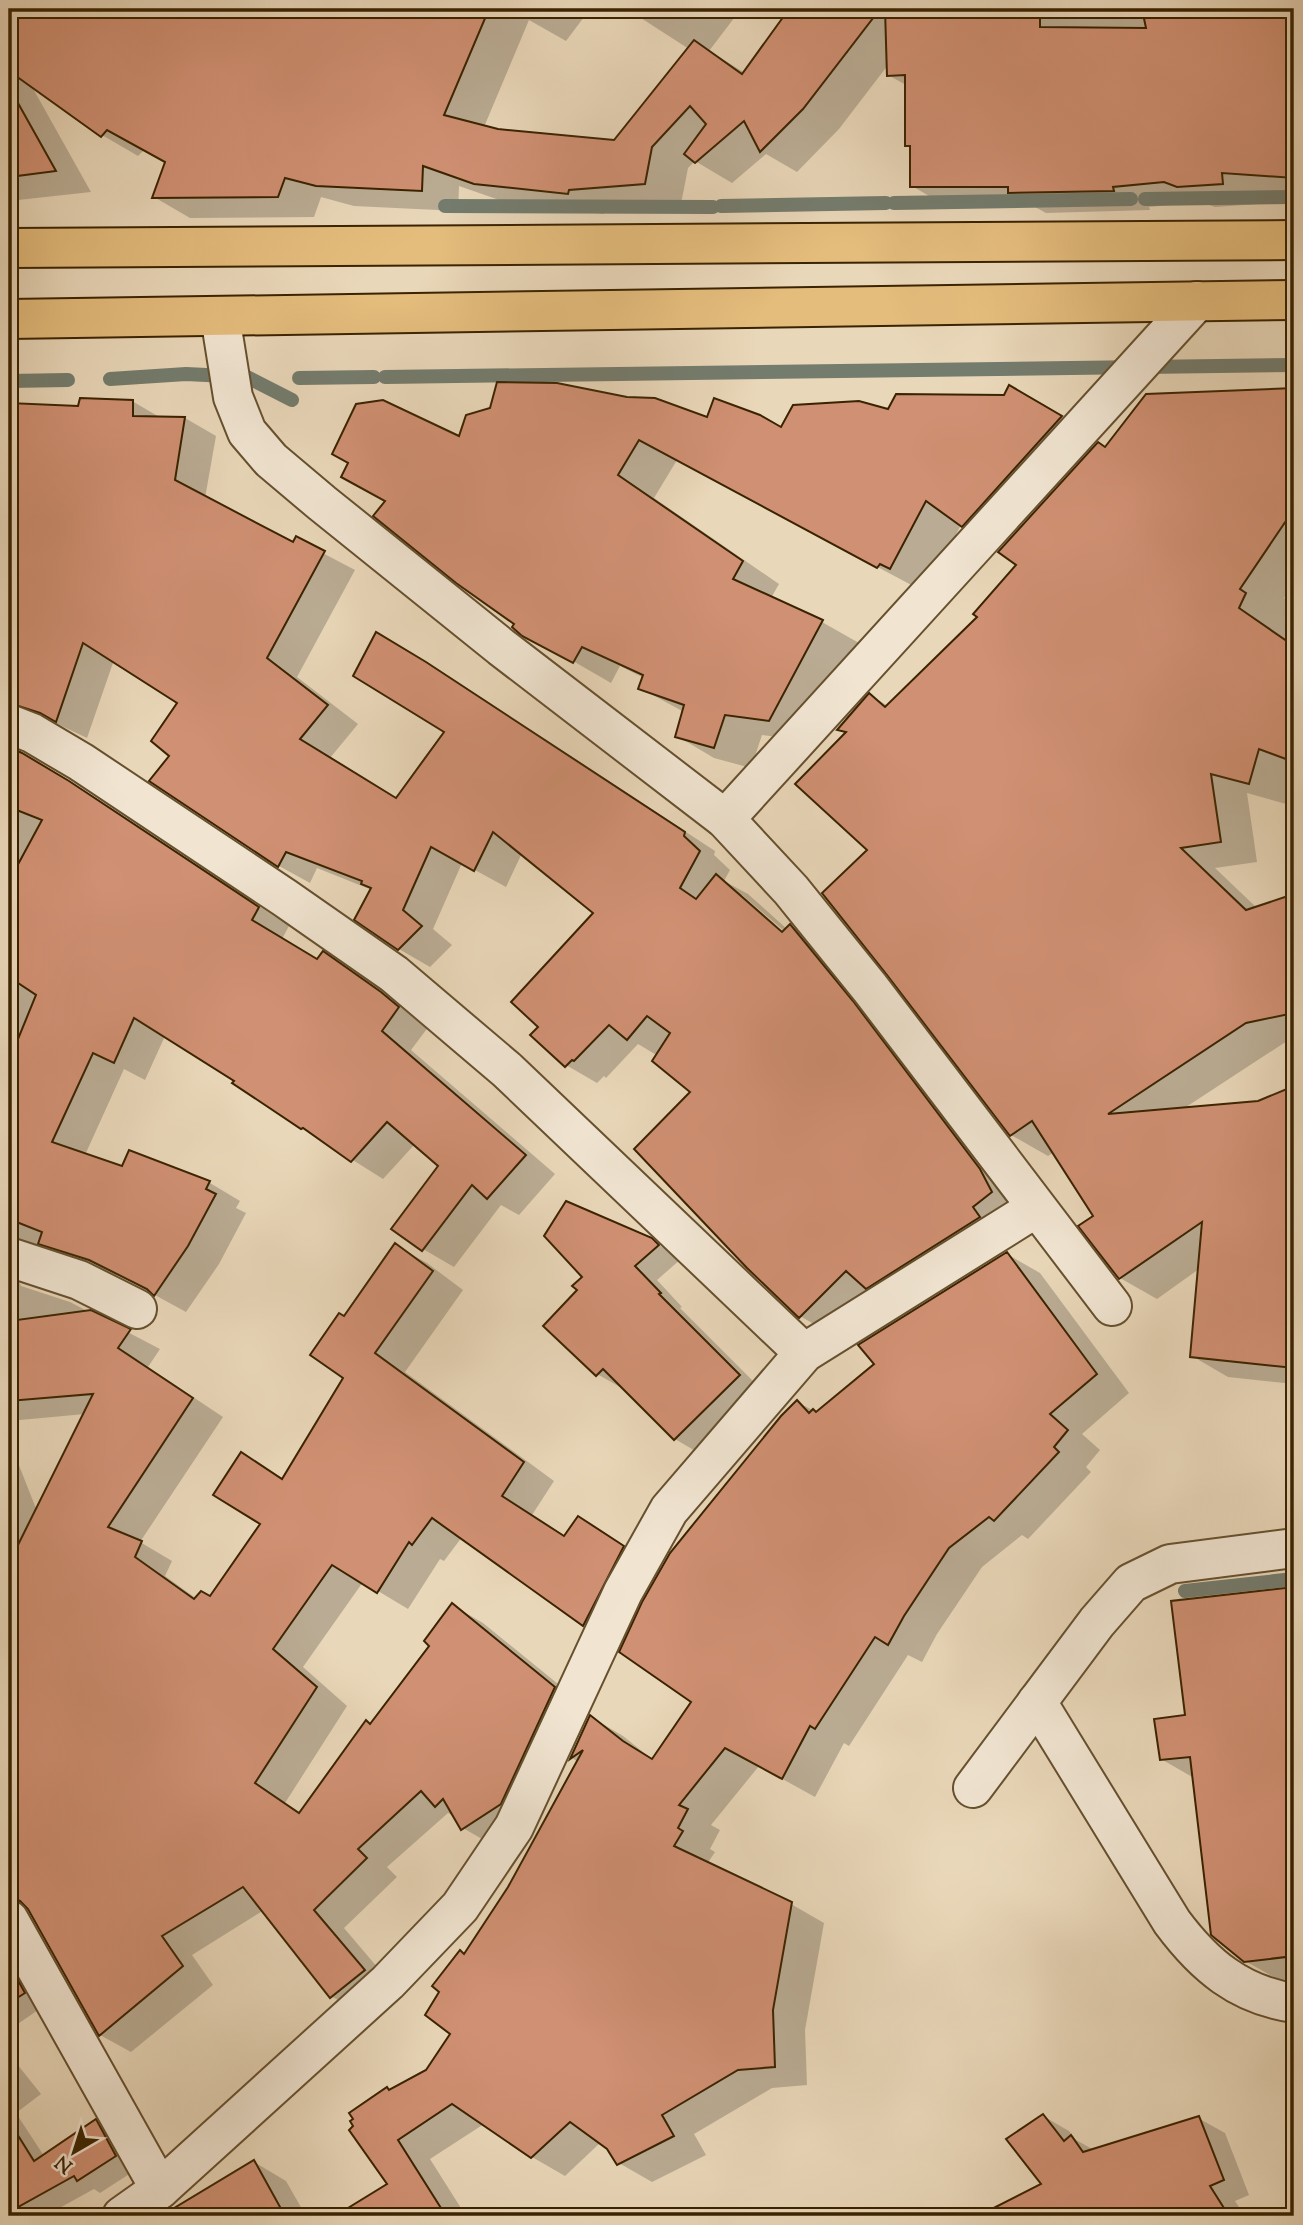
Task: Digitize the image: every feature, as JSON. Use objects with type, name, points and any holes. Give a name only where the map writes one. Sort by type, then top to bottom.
[{"type":"main road","points":[[9,248],[1294,240]]},
{"type":"main road","points":[[9,319],[1294,300]]},
{"type":"street","points":[[725,819],[1197,301]]},
{"type":"street","points":[[220,316],[233,397],[247,432],[271,460],[501,647],[725,819],[791,890],[870,988],[1112,1306]]},
{"type":"street","points":[[9,724],[32,733],[81,762],[394,974],[507,1070],[804,1353]]},
{"type":"street","points":[[122,2216],[160,2189],[388,1982],[460,1907],[514,1827],[623,1592],[668,1510],[804,1353],[1035,1208]]},
{"type":"street","points":[[9,1257],[79,1280],[137,1309]]},
{"type":"street","points":[[973,1788],[1097,1622],[1131,1583],[1170,1564],[1294,1548]]},
{"type":"street","points":[[1037,1702],[1172,1922],[1192,1949],[1213,1969],[1245,1988],[1279,2001],[1294,2003]]},
{"type":"street","points":[[9,1920],[160,2189]]},
{"type":"building","points":[[9,9],[489,9],[444,115],[498,129],[614,140],[694,40],[742,74],[789,9],[880,9],[803,109],[760,152],[744,121],[695,163],[684,154],[706,124],[690,106],[652,147],[645,184],[569,190],[568,194],[474,184],[423,166],[422,191],[316,186],[285,178],[278,197],[152,198],[165,162],[107,130],[101,137],[9,71]]},
{"type":"building","points":[[885,9],[1040,9],[1040,27],[1146,28],[1142,9],[1294,9],[1294,178],[1222,173],[1223,184],[1177,187],[1164,182],[1113,187],[1114,191],[1008,193],[1008,187],[910,187],[910,146],[905,146],[905,75],[887,76]]},
{"type":"building","points":[[9,87],[56,171],[9,177]]},
{"type":"building","points":[[497,382],[557,383],[627,397],[655,398],[707,417],[714,398],[760,415],[781,427],[793,405],[859,401],[888,409],[896,394],[1004,395],[1009,385],[1062,416],[962,527],[926,501],[890,569],[880,564],[877,568],[639,440],[618,475],[743,561],[733,579],[823,620],[769,721],[725,715],[714,748],[675,737],[684,705],[638,689],[643,675],[582,647],[573,663],[522,636],[512,627],[514,624],[456,583],[373,516],[385,501],[341,477],[348,463],[332,454],[356,404],[383,400],[459,436],[466,415],[490,408]]},
{"type":"building","points":[[1294,388],[1294,509],[1240,589],[1246,593],[1239,608],[1294,646],[1294,762],[1259,749],[1249,784],[1211,774],[1221,842],[1181,848],[1246,910],[1294,894],[1294,1013],[1246,1023],[1108,1114],[1258,1101],[1294,1086],[1294,1368],[1190,1357],[1202,1222],[1119,1279],[1078,1226],[1093,1216],[1032,1121],[1010,1136],[822,893],[867,850],[795,784],[846,732],[837,730],[869,693],[885,707],[977,617],[973,614],[1016,565],[998,552],[1098,442],[1105,447],[1146,394]]},
{"type":"building","points":[[80,398],[133,400],[133,416],[185,417],[175,480],[293,542],[296,536],[325,551],[267,658],[328,705],[300,739],[396,798],[444,732],[353,676],[376,632],[685,832],[684,836],[700,851],[680,888],[696,899],[716,874],[782,932],[790,924],[853,1001],[980,1169],[992,1192],[973,1207],[980,1217],[866,1289],[846,1271],[799,1318],[747,1268],[634,1149],[690,1092],[652,1061],[670,1033],[647,1016],[627,1040],[609,1025],[565,1067],[530,1035],[538,1027],[511,1002],[593,913],[493,832],[474,871],[431,847],[403,910],[422,926],[398,950],[354,920],[371,888],[361,884],[362,881],[286,852],[278,867],[149,781],[169,756],[151,741],[177,703],[83,643],[56,722],[40,713],[9,703],[9,403],[78,406]]},
{"type":"building","points":[[9,747],[69,781],[259,907],[252,920],[317,959],[323,951],[381,992],[399,1007],[382,1031],[526,1155],[487,1199],[472,1185],[422,1251],[391,1229],[438,1166],[387,1122],[351,1162],[232,1083],[234,1081],[134,1018],[114,1063],[93,1053],[52,1142],[122,1166],[129,1150],[210,1181],[206,1189],[216,1194],[188,1246],[154,1296],[147,1289],[89,1260],[38,1244],[42,1232],[9,1219],[9,1061],[36,995],[9,977],[9,881],[42,820],[9,807]]},
{"type":"building","points":[[566,1201],[652,1238],[659,1245],[635,1266],[661,1293],[659,1294],[740,1375],[674,1440],[603,1369],[596,1376],[543,1326],[577,1290],[572,1286],[582,1277],[544,1236]]},
{"type":"building","points":[[395,1243],[433,1271],[375,1353],[524,1462],[502,1496],[564,1536],[578,1516],[624,1546],[583,1626],[432,1518],[412,1545],[409,1542],[377,1593],[332,1565],[273,1649],[317,1687],[255,1783],[299,1813],[366,1720],[370,1724],[429,1646],[424,1641],[452,1603],[555,1687],[501,1804],[461,1830],[443,1799],[435,1807],[421,1791],[358,1849],[367,1858],[314,1910],[365,1970],[330,1998],[243,1887],[162,1936],[183,1966],[99,2036],[28,1909],[20,1901],[9,1898],[9,1563],[93,1394],[9,1401],[9,1321],[91,1310],[131,1329],[118,1348],[193,1398],[108,1527],[142,1541],[135,1557],[194,1599],[201,1591],[210,1596],[260,1524],[213,1495],[241,1452],[282,1479],[343,1378],[310,1355],[339,1313],[344,1316]]},
{"type":"building","points":[[1007,1252],[1097,1374],[1050,1414],[1068,1430],[1054,1447],[1059,1452],[994,1521],[989,1517],[949,1548],[888,1645],[875,1637],[815,1729],[810,1726],[782,1779],[725,1748],[679,1805],[688,1809],[678,1828],[683,1831],[674,1846],[792,1902],[773,2010],[775,2067],[738,2070],[662,2115],[674,2136],[617,2165],[607,2149],[570,2122],[531,2158],[452,2104],[398,2140],[446,2216],[335,2216],[387,2184],[349,2130],[353,2126],[350,2121],[353,2119],[349,2113],[387,2087],[389,2090],[426,2070],[450,2034],[425,2015],[439,1992],[432,1986],[460,1950],[464,1954],[508,1887],[583,1750],[570,1759],[590,1715],[623,1741],[652,1759],[691,1702],[619,1652],[642,1602],[670,1553],[797,1400],[809,1413],[813,1409],[816,1412],[874,1364],[858,1345]]},
{"type":"building","points":[[1294,1587],[1294,1956],[1244,1962],[1211,1935],[1190,1757],[1160,1760],[1154,1719],[1185,1715],[1171,1601]]},
{"type":"building","points":[[9,1964],[25,1993],[9,2003]]},
{"type":"building","points":[[1043,2114],[1064,2141],[1071,2135],[1083,2152],[1199,2116],[1224,2180],[1210,2186],[1229,2216],[978,2216],[1041,2184],[1006,2139]]},
{"type":"building","points":[[96,2119],[116,2156],[77,2181],[74,2176],[9,2212],[9,2121],[34,2161]]},
{"type":"building","points":[[254,2160],[285,2216],[161,2216]]},
{"type":"waterway","points":[[1145,199],[1294,197]]},
{"type":"waterway","points":[[894,203],[1131,199]]},
{"type":"waterway","points":[[721,206],[886,203]]},
{"type":"waterway","points":[[445,206],[713,207]]},
{"type":"waterway","points":[[385,377],[1294,365]]},
{"type":"waterway","points":[[110,379],[186,374],[247,377],[292,400]]},
{"type":"waterway","points":[[299,378],[374,377]]},
{"type":"waterway","points":[[9,381],[68,380]]},
{"type":"waterway","points":[[1185,1591],[1294,1579]]}]
